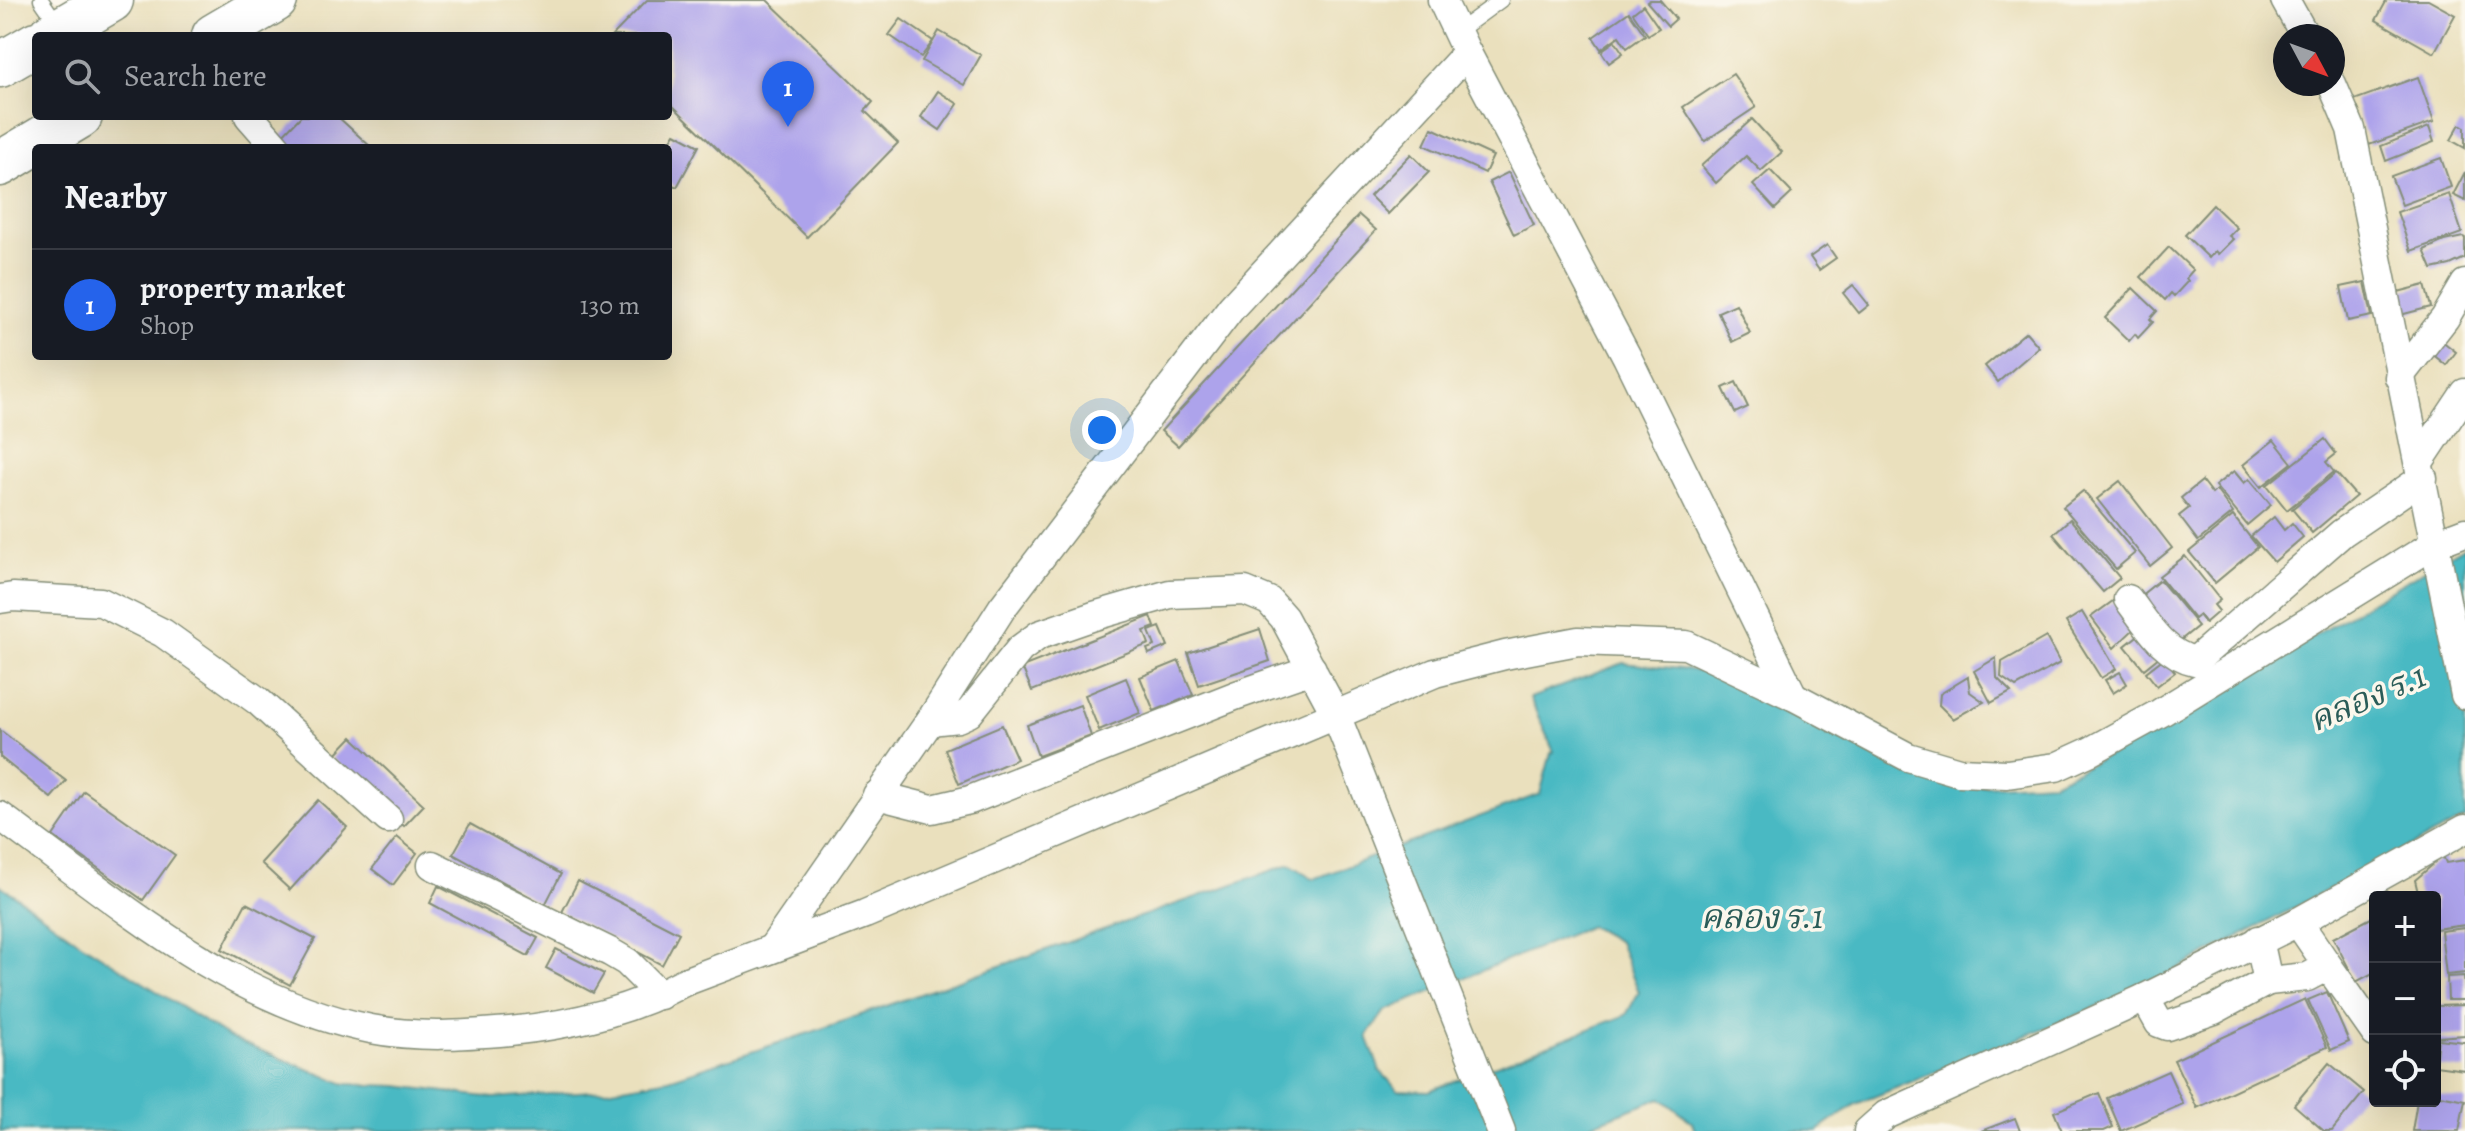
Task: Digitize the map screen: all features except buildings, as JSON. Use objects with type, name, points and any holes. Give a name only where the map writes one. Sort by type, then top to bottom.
[{"type":"highway","points":[[47,27],[111,0]]},
{"type":"highway","points":[[221,32],[275,0]]},
{"type":"highway","points":[[0,65],[32,39]]},
{"type":"highway","points":[[33,144],[73,120]]},
{"type":"highway","points":[[0,164],[32,145]]},
{"type":"street","points":[[1442,0],[1627,357],[1793,696]]},
{"type":"street","points":[[2285,0],[2298,24]]},
{"type":"street","points":[[773,947],[930,721],[1002,608],[1232,307],[1462,42]]},
{"type":"street","points":[[2337,96],[2351,129],[2465,695]]},
{"type":"street","points":[[252,120],[274,144]]},
{"type":"street","points":[[2399,377],[2445,318],[2465,284]]},
{"type":"street","points":[[2128,599],[2166,648],[2178,657],[2195,661],[2342,533],[2421,470],[2465,393]]},
{"type":"street","points":[[0,816],[174,942],[266,994],[316,1015],[372,1029],[424,1035],[481,1034],[561,1026],[660,995],[684,982],[865,914],[1435,673],[1578,641],[1686,645],[1793,696],[1908,757],[1959,772],[2007,774],[2056,767],[2160,713],[2465,532]]},
{"type":"street","points":[[930,721],[958,718],[969,713],[1020,649],[1039,635],[1170,594],[1245,591],[1269,601],[1284,618],[1336,715],[1501,1131]]},
{"type":"street","points":[[0,599],[53,598],[101,602],[163,633],[258,701],[388,819]]},
{"type":"street","points":[[877,795],[932,809],[970,800],[1237,695],[1312,669]]},
{"type":"street","points":[[1868,1131],[1886,1115],[2145,998],[2298,922],[2465,829]]},
{"type":"street","points":[[432,865],[610,952],[627,962],[660,995]]},
{"type":"street","points":[[2298,922],[2369,1024]]},
{"type":"street","points":[[2259,940],[2268,981]]},
{"type":"street","points":[[2145,998],[2159,1023],[2167,1026],[2214,1010],[2268,981],[2307,977],[2328,966]]},
{"type":"lane","points":[[1462,42],[1501,0]]},
{"type":"water","name":"คลอง ร.1","points":[[2465,546],[2465,818],[2134,992],[1856,1104],[1818,1131],[1695,1131],[1692,1122],[1661,1098],[1574,1131],[0,1131],[0,885],[78,941],[230,1038],[345,1084],[398,1086],[494,1098],[606,1090],[669,1079],[815,1031],[1290,864],[1314,879],[1540,794],[1551,753],[1554,752],[1530,698],[1623,663],[1711,672],[1910,774],[1975,786],[2053,782],[2139,740]],"holes":[[[1590,926],[1619,942],[1639,992],[1626,1015],[1429,1091],[1398,1090],[1380,1071],[1367,1036],[1385,1011]]]},
{"type":"place","name":"property market","points":[[788,127]]}]
